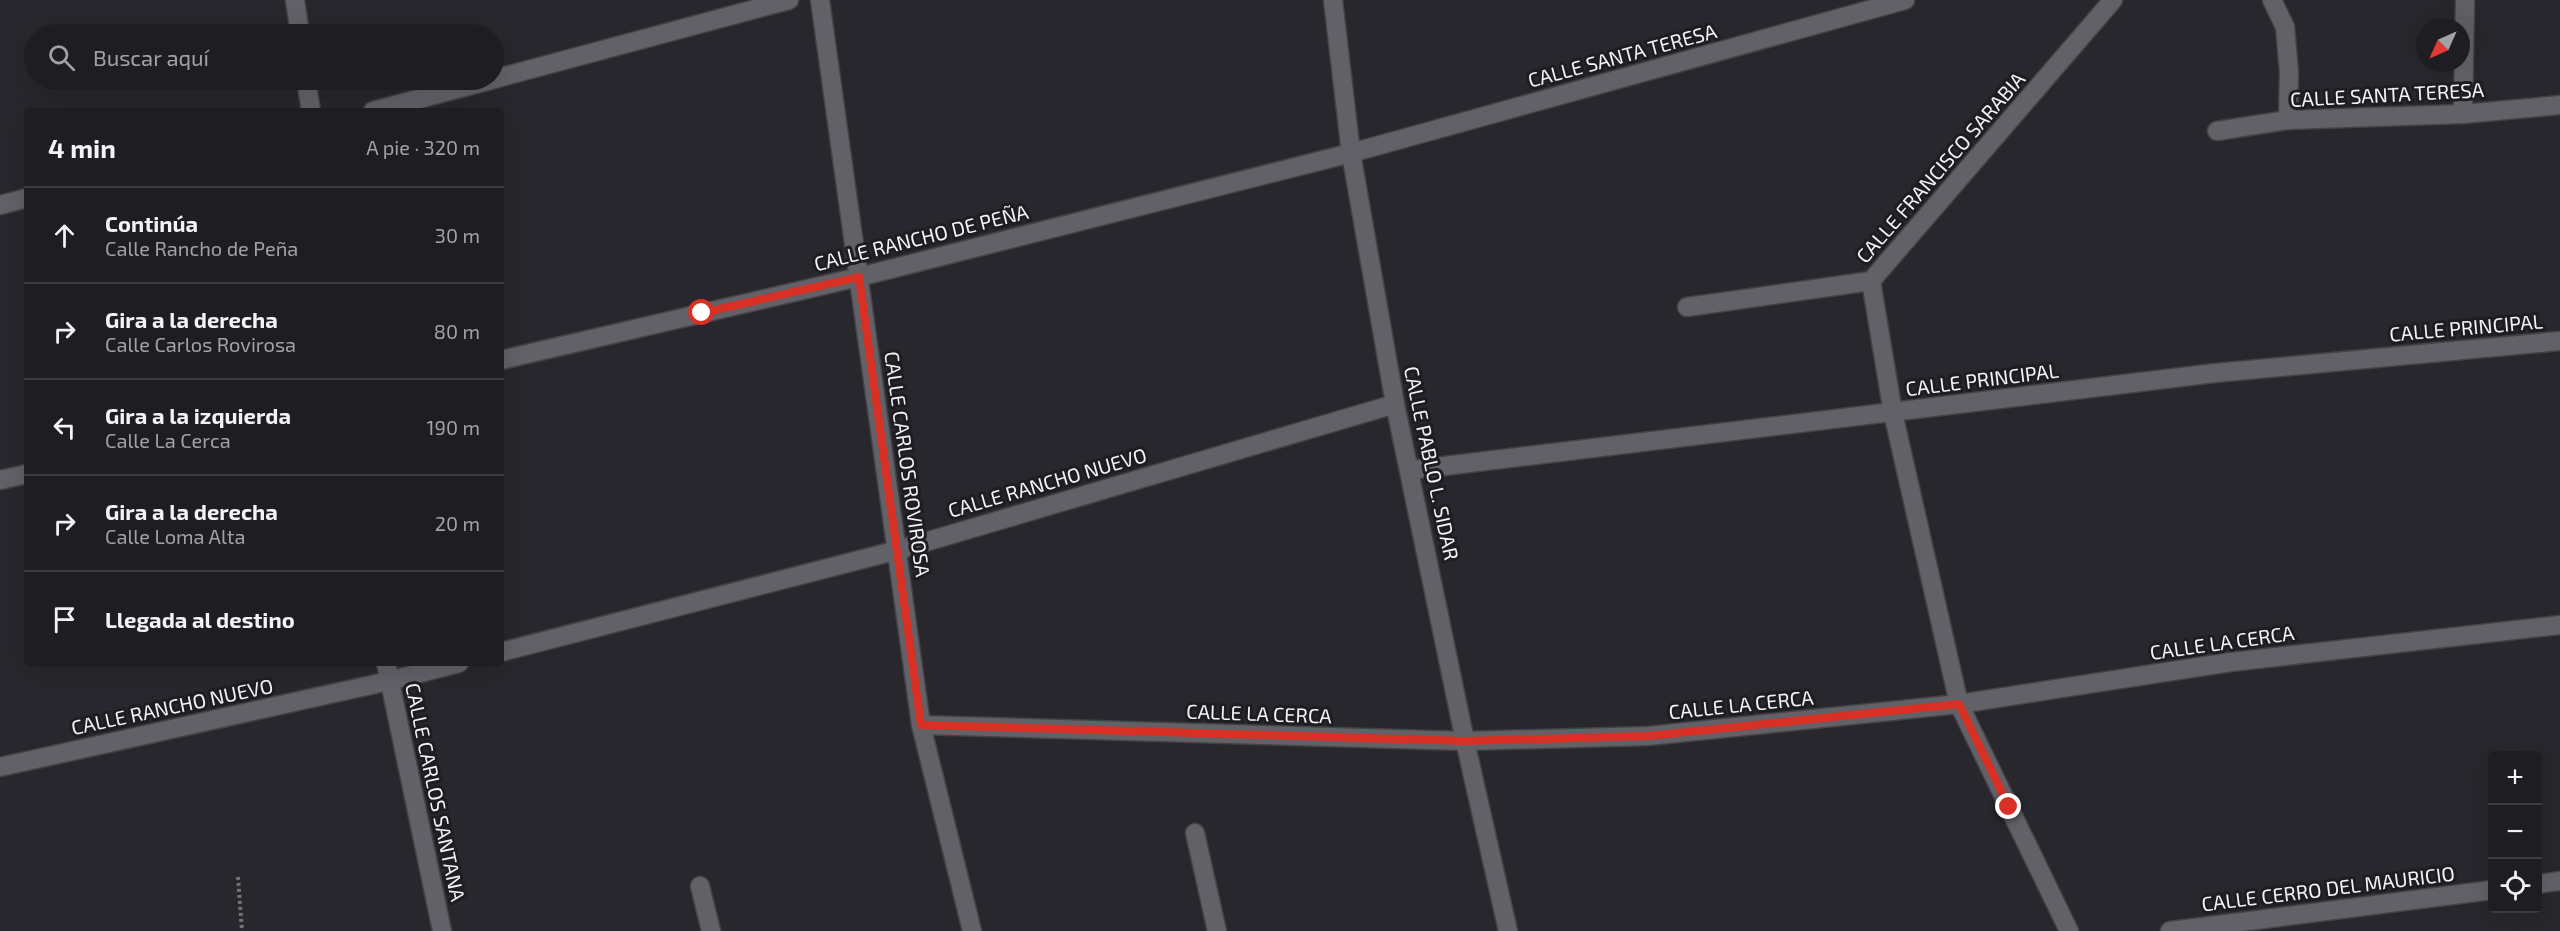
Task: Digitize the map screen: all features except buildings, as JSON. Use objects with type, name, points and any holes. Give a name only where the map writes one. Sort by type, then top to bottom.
[{"type":"street","points":[[295,0],[299,24]]},
{"type":"street","points":[[504,76],[789,0]]},
{"type":"street","name":"CALLE CARLOS ROVIROSA","points":[[820,0],[921,725],[972,931]]},
{"type":"street","name":"CALLE PABLO L. SIDAR","points":[[1333,0],[1351,153],[1395,404],[1411,470],[1465,741],[1508,931]]},
{"type":"street","name":"CALLE SANTA TERESA","points":[[1351,153],[1905,0]]},
{"type":"street","name":"CALLE FRANCISCO SARABIA","points":[[2069,931],[1959,704],[1893,413],[1871,281],[2113,0]]},
{"type":"street","points":[[2271,0],[2285,27],[2289,72],[2288,120]]},
{"type":"street","points":[[2463,114],[2465,0]]},
{"type":"street","points":[[308,90],[311,108]]},
{"type":"street","points":[[384,108],[451,90]]},
{"type":"street","name":"CALLE SANTA TERESA","points":[[2217,131],[2288,120],[2463,114],[2560,105]]},
{"type":"street","name":"CALLE RANCHO DE PEÑA","points":[[504,359],[859,277],[1351,153]]},
{"type":"street","points":[[0,205],[24,199]]},
{"type":"street","points":[[1687,307],[1871,281]]},
{"type":"street","name":"CALLE PRINCIPAL","points":[[1411,470],[2215,372],[2560,341]]},
{"type":"street","name":"CALLE RANCHO NUEVO","points":[[504,651],[898,550],[1395,404]]},
{"type":"street","points":[[0,480],[24,475]]},
{"type":"street","name":"CALLE LA CERCA","points":[[921,725],[1465,741],[1648,736],[1959,704],[2231,662],[2560,625]]},
{"type":"street","name":"CALLE RANCHO NUEVO","points":[[0,767],[388,672],[435,666]]},
{"type":"street","name":"CALLE CARLOS SANTANA","points":[[388,672],[442,931]]},
{"type":"street","points":[[1195,833],[1217,931]]},
{"type":"street","points":[[2542,883],[2560,881]]},
{"type":"street","points":[[700,886],[711,931]]},
{"type":"street","name":"CALLE CERRO DEL MAURICIO","points":[[2170,931],[2488,891]]},
{"type":"path","points":[[238,878],[242,931]]},
{"type":"route","points":[[702,313],[859,277],[921,725],[1465,741],[1648,736],[1959,704],[2009,807]]}]
